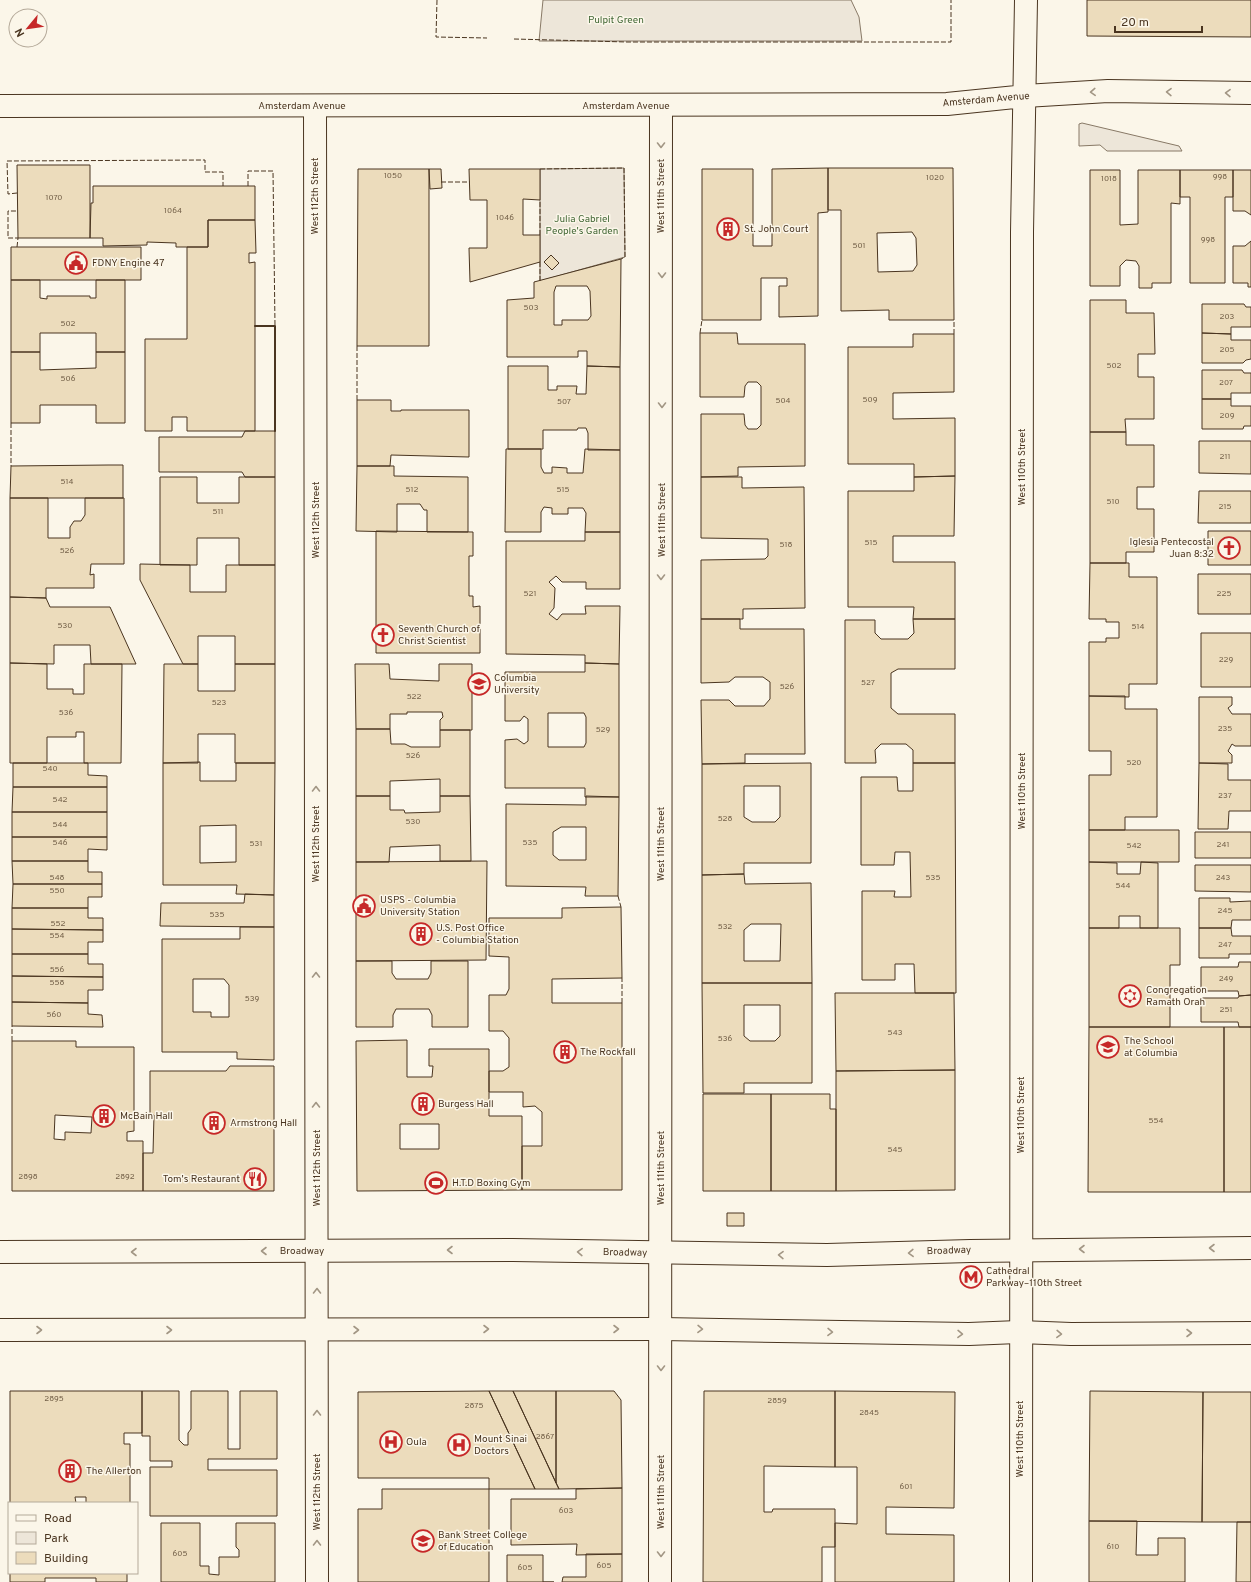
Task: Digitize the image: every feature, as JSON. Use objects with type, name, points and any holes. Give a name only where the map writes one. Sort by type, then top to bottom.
[{"type":"main road","name":"West 110th Street","points":[[1021,1582],[1020,1250],[1022,1186],[1022,232],[1026,0]]},
{"type":"main road","name":"Amsterdam Avenue","points":[[0,106],[661,106],[962,104],[1025,96],[1108,91],[1251,93]]},
{"type":"main road","name":"West 112th Street","points":[[315,106],[317,1582]]},
{"type":"main road","name":"West 111th Street","points":[[660,1582],[662,1329],[661,106]]},
{"type":"main road","name":"Broadway","points":[[0,1252],[317,1252],[346,1249],[827,1255],[1020,1250],[1251,1248]]},
{"type":"main road","points":[[0,1330],[662,1329],[969,1334],[1020,1332],[1071,1334],[1251,1333]]},
{"type":"green space","name":"Pulpit Green","points":[[543,0],[851,0],[859,17],[862,41],[539,41]]},
{"type":"green space","points":[[1082,123],[1179,146],[1182,151],[1107,151],[1100,145],[1079,146],[1079,124]]},
{"type":"green space","name":"Julia Gabriel People's Garden","points":[[624,168],[625,257],[540,281],[540,169]]},
{"type":"building","points":[[1087,0],[1251,0],[1251,37],[1087,36]]},
{"type":"building","points":[[17,165],[90,165],[90,238],[18,238]]},
{"type":"building","points":[[828,168],[953,168],[954,320],[889,320],[889,310],[841,311],[841,210],[828,210]],"holes":[[[912,232],[916,238],[917,265],[913,271],[878,272],[877,233]]]},
{"type":"building","name":"St. John Court","points":[[828,168],[828,212],[818,213],[818,316],[779,317],[779,286],[787,286],[787,278],[761,278],[761,320],[702,320],[702,169],[753,169],[753,246],[772,246],[772,169]]},
{"type":"building","points":[[358,169],[429,169],[429,346],[357,346]]},
{"type":"building","points":[[429,169],[441,169],[442,188],[430,189]]},
{"type":"building","points":[[469,169],[540,169],[540,200],[523,199],[523,235],[540,235],[540,262],[470,282],[469,248],[487,248],[487,200],[470,200]]},
{"type":"building","points":[[1090,170],[1120,170],[1120,225],[1138,224],[1138,170],[1180,170],[1180,204],[1171,203],[1171,283],[1152,283],[1152,288],[1139,288],[1139,266],[1136,261],[1126,260],[1120,266],[1120,286],[1090,286]]},
{"type":"building","points":[[1180,170],[1233,170],[1233,197],[1225,197],[1225,283],[1190,283],[1190,197],[1180,197]]},
{"type":"building","points":[[1233,170],[1251,170],[1251,215],[1245,211],[1233,211]]},
{"type":"building","points":[[93,186],[255,186],[255,220],[208,220],[208,247],[176,247],[176,243],[147,242],[147,245],[103,246],[103,238],[90,238]]},
{"type":"building","points":[[208,220],[255,220],[256,253],[249,253],[249,263],[255,262],[255,431],[187,431],[187,417],[172,417],[172,431],[145,431],[145,339],[187,339],[187,247],[208,247]]},
{"type":"building","points":[[1251,241],[1251,287],[1248,287],[1248,283],[1233,283],[1233,246],[1245,246]]},
{"type":"building","name":"FDNY Engine 47","points":[[11,247],[141,247],[141,280],[11,280]]},
{"type":"building","points":[[551,255],[559,263],[552,270],[544,262]]},
{"type":"building","points":[[621,259],[620,367],[587,366],[587,351],[578,351],[578,357],[507,357],[507,300],[534,298],[534,282]],"holes":[[[556,286],[587,286],[590,291],[591,316],[588,320],[562,320],[562,325],[554,325],[554,292]]]},
{"type":"building","points":[[11,280],[40,280],[40,298],[47,299],[47,296],[90,296],[90,298],[96,298],[96,280],[125,280],[125,352],[96,352],[96,333],[40,333],[40,352],[11,352]]},
{"type":"building","points":[[1090,300],[1126,300],[1126,313],[1154,313],[1155,354],[1138,354],[1138,377],[1154,377],[1154,419],[1125,419],[1126,432],[1090,432]]},
{"type":"building","points":[[1202,304],[1244,304],[1246,307],[1251,307],[1251,327],[1231,327],[1231,334],[1202,333]]},
{"type":"building","points":[[700,333],[737,333],[738,344],[805,344],[805,466],[738,467],[738,476],[701,477],[701,414],[744,414],[745,425],[748,429],[757,429],[761,425],[761,386],[757,382],[748,382],[745,386],[744,397],[700,397]]},
{"type":"building","points":[[1202,333],[1231,334],[1231,340],[1251,340],[1251,359],[1246,360],[1243,363],[1202,363]]},
{"type":"building","points":[[913,334],[954,334],[954,392],[893,393],[893,419],[955,418],[955,476],[914,477],[914,464],[848,464],[848,347],[913,347]]},
{"type":"building","points":[[11,352],[40,352],[40,370],[96,368],[96,352],[125,352],[125,423],[96,423],[96,405],[40,405],[40,423],[11,423]]},
{"type":"building","points":[[508,366],[548,366],[548,390],[557,390],[557,386],[577,386],[576,394],[586,394],[587,366],[620,367],[620,450],[588,450],[588,433],[586,428],[578,428],[577,430],[543,430],[543,449],[508,449]]},
{"type":"building","points":[[1202,370],[1242,370],[1244,373],[1251,373],[1251,393],[1231,393],[1231,399],[1202,399]]},
{"type":"building","points":[[1202,399],[1231,399],[1231,406],[1251,406],[1251,426],[1244,426],[1243,429],[1202,429]]},
{"type":"building","points":[[357,400],[391,400],[391,411],[469,410],[469,457],[391,455],[390,466],[357,466]]},
{"type":"building","points":[[245,431],[275,431],[275,477],[245,477],[242,472],[159,472],[159,437],[242,437]]},
{"type":"building","points":[[1090,432],[1126,432],[1126,445],[1154,445],[1154,487],[1137,487],[1137,509],[1154,509],[1154,552],[1126,552],[1126,563],[1090,563]]},
{"type":"building","points":[[1199,441],[1251,441],[1251,474],[1199,473]]},
{"type":"building","points":[[506,449],[541,449],[541,467],[544,473],[552,473],[552,467],[567,468],[567,473],[583,473],[585,449],[620,450],[620,532],[585,532],[586,513],[583,508],[568,508],[568,514],[552,514],[552,508],[544,507],[541,512],[541,532],[505,532]]},
{"type":"building","points":[[123,465],[123,498],[10,498],[11,466]]},
{"type":"building","points":[[357,466],[394,466],[394,476],[468,477],[468,532],[427,532],[427,510],[424,510],[420,504],[397,504],[397,532],[356,531]]},
{"type":"building","points":[[955,476],[954,536],[893,536],[893,562],[955,562],[955,619],[913,619],[914,607],[848,607],[848,491],[914,491],[914,477]]},
{"type":"building","points":[[160,477],[197,477],[197,503],[239,503],[239,477],[275,477],[275,565],[239,565],[239,538],[197,538],[197,565],[160,565]]},
{"type":"building","points":[[701,477],[742,477],[742,488],[804,487],[805,608],[743,609],[743,619],[701,619],[701,560],[765,559],[768,556],[768,539],[701,538]]},
{"type":"building","points":[[1199,491],[1251,491],[1251,523],[1198,523]]},
{"type":"building","points":[[10,498],[48,498],[48,538],[70,538],[70,527],[74,521],[81,521],[85,515],[85,498],[124,498],[124,564],[91,564],[90,575],[94,574],[94,588],[46,588],[46,598],[10,597]]},
{"type":"building","points":[[376,531],[473,532],[473,556],[469,556],[469,596],[473,596],[473,607],[480,606],[480,653],[376,653]]},
{"type":"building","name":"Iglesia Pentecostal Juan 8:32","points":[[1208,531],[1251,531],[1251,565],[1208,565]]},
{"type":"building","points":[[585,532],[620,532],[620,589],[586,589],[586,582],[562,582],[556,576],[549,582],[555,588],[554,608],[549,614],[557,620],[562,614],[586,614],[585,606],[620,606],[619,664],[585,663],[585,655],[506,654],[506,541],[585,541]]},
{"type":"building","points":[[1090,563],[1129,563],[1129,577],[1157,577],[1157,684],[1129,684],[1129,697],[1089,696],[1089,642],[1106,642],[1106,638],[1119,638],[1119,622],[1106,622],[1106,619],[1089,619]]},
{"type":"building","points":[[140,564],[190,565],[190,592],[226,592],[226,565],[275,565],[275,664],[235,664],[235,636],[198,636],[198,664],[183,664],[140,580]]},
{"type":"building","points":[[1198,574],[1251,574],[1251,614],[1198,614]]},
{"type":"building","points":[[10,597],[46,598],[50,607],[110,607],[136,664],[91,664],[90,645],[54,645],[54,664],[10,663]]},
{"type":"building","points":[[701,619],[740,619],[740,629],[804,629],[805,754],[745,754],[745,763],[702,764],[701,700],[729,700],[735,706],[764,706],[770,699],[770,682],[763,677],[735,677],[729,682],[701,683]]},
{"type":"building","points":[[913,619],[955,619],[955,669],[898,669],[891,673],[891,708],[898,714],[955,714],[955,763],[913,763],[913,750],[906,744],[881,744],[875,750],[876,763],[845,763],[845,620],[875,620],[875,633],[881,639],[908,639],[914,633]]},
{"type":"building","points":[[1201,633],[1251,633],[1251,687],[1201,687]]},
{"type":"building","points":[[10,663],[47,664],[47,689],[73,689],[73,694],[84,694],[84,664],[122,664],[121,763],[84,763],[84,732],[76,732],[76,737],[47,737],[47,763],[10,763]]},
{"type":"building","points":[[585,663],[619,664],[619,797],[585,797],[585,788],[505,788],[505,740],[517,739],[524,744],[528,741],[528,719],[524,716],[520,721],[505,721],[505,672],[585,672]],"holes":[[[548,713],[584,713],[586,717],[586,743],[584,747],[548,747]]]},
{"type":"building","points":[[164,664],[198,664],[198,691],[235,691],[235,664],[275,664],[275,763],[235,763],[235,734],[198,734],[198,763],[163,763]]},
{"type":"building","points":[[355,664],[389,664],[390,679],[439,681],[439,664],[472,664],[472,730],[440,730],[440,720],[443,717],[442,712],[407,712],[407,714],[390,714],[390,729],[356,729]]},
{"type":"building","points":[[1089,696],[1125,696],[1125,709],[1157,709],[1157,817],[1125,817],[1125,830],[1089,830],[1089,775],[1111,775],[1111,751],[1089,751]]},
{"type":"building","points":[[1199,697],[1232,697],[1232,705],[1228,708],[1232,714],[1251,714],[1251,746],[1235,746],[1232,744],[1228,751],[1232,755],[1232,763],[1199,763]]},
{"type":"building","points":[[356,729],[390,729],[391,744],[405,744],[411,747],[440,747],[440,730],[470,730],[470,796],[440,796],[440,779],[390,781],[390,796],[356,796]]},
{"type":"building","points":[[200,762],[200,781],[236,781],[236,763],[275,763],[274,895],[236,894],[237,885],[163,885],[163,763]],"holes":[[[236,825],[236,862],[200,863],[200,826]]]},
{"type":"building","points":[[13,763],[88,763],[88,775],[107,776],[107,787],[13,787]]},
{"type":"building","points":[[811,763],[811,863],[744,863],[744,874],[702,875],[702,764]],"holes":[[[744,786],[780,786],[780,817],[775,822],[752,822],[744,817]]]},
{"type":"building","points":[[913,763],[955,763],[956,993],[915,993],[914,964],[895,964],[895,980],[862,980],[862,891],[895,891],[894,897],[911,897],[910,852],[895,852],[894,865],[861,865],[861,777],[897,777],[898,791],[913,791]]},
{"type":"building","points":[[1199,763],[1228,764],[1228,780],[1251,780],[1251,811],[1229,811],[1228,829],[1198,829]]},
{"type":"building","points":[[13,787],[107,787],[107,812],[12,812]]},
{"type":"building","points":[[356,796],[390,796],[390,810],[404,810],[405,813],[440,812],[440,796],[470,796],[471,861],[440,861],[440,845],[390,847],[389,862],[356,862]]},
{"type":"building","points":[[586,796],[619,797],[618,896],[585,896],[586,887],[506,886],[506,804],[586,805]],"holes":[[[561,827],[586,827],[586,860],[559,860],[553,855],[553,832]]]},
{"type":"building","points":[[12,812],[107,812],[107,837],[12,837]]},
{"type":"building","points":[[1089,830],[1179,830],[1179,862],[1089,862]]},
{"type":"building","points":[[1195,832],[1251,832],[1251,858],[1195,858]]},
{"type":"building","points":[[12,837],[107,837],[107,850],[88,849],[88,861],[12,861]]},
{"type":"building","points":[[12,861],[88,861],[88,872],[102,872],[102,884],[13,884]]},
{"type":"building","name":"U.S. Post Office - Columbia Station","points":[[487,861],[486,960],[356,961],[356,862]]},
{"type":"building","points":[[1089,862],[1117,863],[1117,874],[1140,874],[1141,862],[1158,863],[1158,928],[1140,928],[1140,916],[1119,916],[1119,928],[1089,928]]},
{"type":"building","points":[[1195,865],[1251,865],[1251,892],[1195,891]]},
{"type":"building","points":[[744,874],[745,884],[811,883],[812,983],[702,983],[702,875]],"holes":[[[751,924],[781,924],[780,961],[744,961],[744,930]]]},
{"type":"building","points":[[13,884],[102,884],[102,897],[88,897],[88,908],[12,908]]},
{"type":"building","points":[[245,894],[274,895],[274,927],[160,926],[161,903],[244,903]]},
{"type":"building","points":[[1199,898],[1230,898],[1230,902],[1251,901],[1251,920],[1232,920],[1231,928],[1199,928]]},
{"type":"building","name":"The Rockfall","points":[[621,907],[622,978],[552,979],[552,1003],[622,1003],[622,1190],[522,1190],[522,1146],[542,1146],[542,1112],[535,1106],[523,1107],[523,1092],[489,1092],[489,1071],[503,1071],[509,1067],[509,1038],[503,1031],[489,1031],[489,995],[506,995],[509,989],[509,957],[489,956],[489,918],[562,918],[562,908]]},
{"type":"building","points":[[12,908],[88,908],[88,918],[103,918],[103,930],[12,929]]},
{"type":"building","points":[[240,927],[274,927],[274,1060],[237,1059],[237,1052],[162,1052],[162,939],[240,939]],"holes":[[[193,979],[224,979],[229,985],[229,1017],[211,1017],[211,1012],[193,1012]]]},
{"type":"building","name":"Congregation Ramath Orah","points":[[1089,928],[1180,928],[1180,965],[1170,965],[1170,1027],[1089,1027]]},
{"type":"building","points":[[1199,928],[1231,928],[1232,936],[1251,936],[1251,954],[1229,954],[1229,958],[1199,958]]},
{"type":"building","points":[[12,929],[103,930],[103,942],[88,942],[88,954],[12,954]]},
{"type":"building","points":[[12,954],[88,954],[88,964],[103,964],[103,977],[12,976]]},
{"type":"building","points":[[356,961],[392,961],[392,973],[396,979],[428,979],[431,973],[431,961],[468,961],[468,1027],[432,1027],[432,1015],[429,1009],[396,1009],[393,1015],[393,1027],[356,1027]]},
{"type":"building","points":[[1239,962],[1251,962],[1251,995],[1239,996],[1238,991],[1201,991],[1201,967],[1238,967]]},
{"type":"building","points":[[12,976],[103,977],[103,990],[88,990],[88,1003],[12,1002]]},
{"type":"building","points":[[702,983],[812,983],[812,1083],[744,1083],[744,1093],[703,1093]],"holes":[[[744,1005],[780,1005],[780,1036],[775,1041],[750,1041],[744,1036]]]},
{"type":"building","points":[[835,993],[954,993],[955,1070],[836,1071]]},
{"type":"building","points":[[1251,995],[1251,1027],[1239,1027],[1238,1022],[1201,1022],[1201,998],[1238,998],[1239,996]]},
{"type":"building","points":[[12,1002],[88,1003],[88,1014],[102,1015],[103,1027],[12,1026]]},
{"type":"building","points":[[1089,1027],[1224,1027],[1224,1192],[1088,1192]]},
{"type":"building","points":[[1224,1027],[1251,1027],[1251,1192],[1224,1192]]},
{"type":"building","name":"Burgess Hall","points":[[407,1040],[407,1077],[432,1077],[433,1066],[429,1066],[429,1049],[489,1049],[489,1116],[522,1116],[522,1190],[357,1191],[356,1041]],"holes":[[[400,1124],[439,1124],[439,1149],[400,1149]]]},
{"type":"building","name":"McBain Hall","points":[[12,1041],[76,1041],[76,1047],[134,1047],[134,1131],[127,1132],[127,1141],[143,1141],[143,1191],[12,1191]],"holes":[[[55,1115],[92,1117],[91,1133],[65,1132],[65,1140],[54,1139]]]},
{"type":"building","name":"Armstrong Hall","points":[[230,1066],[274,1066],[274,1191],[143,1191],[143,1153],[153,1153],[154,1115],[150,1115],[150,1071],[226,1071]]},
{"type":"building","points":[[955,1070],[955,1190],[836,1191],[836,1071]]},
{"type":"building","points":[[703,1094],[771,1094],[771,1191],[703,1191]]},
{"type":"building","points":[[771,1094],[830,1094],[830,1109],[836,1109],[836,1191],[771,1191]]},
{"type":"building","points":[[727,1213],[744,1213],[744,1226],[727,1226]]},
{"type":"building","name":"The Allerton","points":[[10,1391],[142,1391],[142,1433],[124,1433],[124,1444],[130,1444],[130,1502],[86,1502],[86,1497],[75,1497],[76,1502],[10,1502]]},
{"type":"building","points":[[142,1391],[179,1391],[179,1440],[184,1445],[188,1445],[188,1433],[191,1429],[191,1391],[228,1391],[228,1449],[240,1449],[240,1391],[277,1391],[277,1459],[208,1459],[208,1470],[277,1470],[277,1516],[150,1516],[150,1467],[172,1467],[172,1461],[150,1461],[150,1436],[142,1436]]},
{"type":"building","points":[[489,1391],[513,1391],[559,1489],[535,1489]]},
{"type":"building","points":[[489,1391],[535,1489],[489,1489],[489,1478],[358,1478],[358,1392]]},
{"type":"building","points":[[513,1391],[556,1391],[556,1483]]},
{"type":"building","points":[[556,1391],[614,1391],[621,1400],[622,1488],[559,1489],[556,1483]]},
{"type":"building","points":[[704,1391],[835,1391],[835,1467],[764,1466],[764,1512],[772,1512],[773,1509],[835,1509],[835,1547],[822,1547],[822,1582],[703,1582]]},
{"type":"building","points":[[835,1391],[955,1392],[954,1508],[886,1507],[886,1534],[954,1535],[954,1582],[835,1582],[835,1523],[857,1524],[857,1467],[835,1467]]},
{"type":"building","points":[[1090,1391],[1203,1392],[1202,1522],[1089,1521]]},
{"type":"building","points":[[1203,1392],[1251,1392],[1251,1522],[1202,1522]]},
{"type":"building","points":[[622,1488],[622,1554],[576,1555],[577,1544],[511,1545],[511,1499],[576,1499],[576,1489]]},
{"type":"building","name":"Bank Street College of Education","points":[[382,1489],[489,1489],[489,1582],[358,1582],[358,1509],[382,1509]]},
{"type":"building","points":[[1089,1521],[1137,1521],[1136,1555],[1158,1555],[1158,1538],[1185,1538],[1185,1582],[1089,1582]]},
{"type":"building","points":[[1237,1522],[1251,1522],[1251,1582],[1236,1582]]},
{"type":"building","points":[[161,1523],[200,1523],[200,1566],[209,1566],[209,1574],[219,1575],[219,1557],[239,1557],[239,1550],[236,1547],[236,1523],[275,1523],[275,1582],[161,1582]]},
{"type":"building","points":[[586,1554],[622,1554],[622,1582],[562,1582],[563,1577],[586,1577]]},
{"type":"building","points":[[507,1555],[543,1555],[543,1582],[507,1582]]},
{"type":"building","points":[[10,1574],[127,1574],[127,1582],[96,1582],[96,1578],[45,1578],[45,1582],[10,1582]]},
{"type":"fence","points":[[437,0],[436,37],[487,38]]},
{"type":"fence","points":[[514,39],[627,42],[951,42],[951,0]]},
{"type":"fence","points":[[17,193],[8,194],[7,161],[205,160],[205,172],[223,172],[223,186]]},
{"type":"fence","points":[[540,169],[624,168],[625,257],[621,259]]},
{"type":"fence","points":[[248,186],[248,171],[273,171],[275,326]]},
{"type":"fence","points":[[441,182],[470,182]]},
{"type":"fence","points":[[540,200],[540,235]]},
{"type":"fence","points":[[17,211],[8,211],[8,238],[18,238],[17,247]]},
{"type":"fence","points":[[540,262],[540,281]]},
{"type":"fence","points":[[700,333],[702,320]]},
{"type":"fence","points":[[954,320],[954,334]]},
{"type":"fence","points":[[357,346],[357,400]]},
{"type":"fence","points":[[11,423],[11,466]]},
{"type":"fence","points":[[618,896],[621,907]]},
{"type":"fence","points":[[622,978],[622,1003]]},
{"type":"fence","points":[[12,1026],[12,1041]]},
{"type":"wall","points":[[255,326],[275,326],[275,431]]},
{"type":"place","name":"St. John Court","points":[[728,229]]},
{"type":"place","name":"FDNY Engine 47","points":[[76,263]]},
{"type":"place","name":"Iglesia Pentecostal Juan 8:32","points":[[1229,548]]},
{"type":"place","name":"Seventh Church of Christ Scientist","points":[[383,635]]},
{"type":"place","name":"Columbia University","points":[[479,684]]},
{"type":"place","name":"USPS - Columbia University Station","points":[[364,906]]},
{"type":"place","name":"U.S. Post Office - Columbia Station","points":[[421,934]]},
{"type":"place","name":"Congregation Ramath Orah","points":[[1130,996]]},
{"type":"place","name":"The School at Columbia","points":[[1108,1047]]},
{"type":"place","name":"The Rockfall","points":[[565,1052]]},
{"type":"place","name":"Burgess Hall","points":[[423,1104]]},
{"type":"place","name":"McBain Hall","points":[[104,1116]]},
{"type":"place","name":"Armstrong Hall","points":[[214,1123]]},
{"type":"place","name":"Tom's Restaurant","points":[[255,1179]]},
{"type":"place","name":"H.T.D Boxing Gym","points":[[436,1183]]},
{"type":"place","name":"Cathedral Parkway–110th Street","points":[[971,1277]]},
{"type":"place","name":"Oula","points":[[391,1442]]},
{"type":"place","name":"Mount Sinai Doctors","points":[[459,1445]]},
{"type":"place","name":"The Allerton","points":[[70,1471]]},
{"type":"place","name":"Bank Street College of Education","points":[[423,1541]]}]
